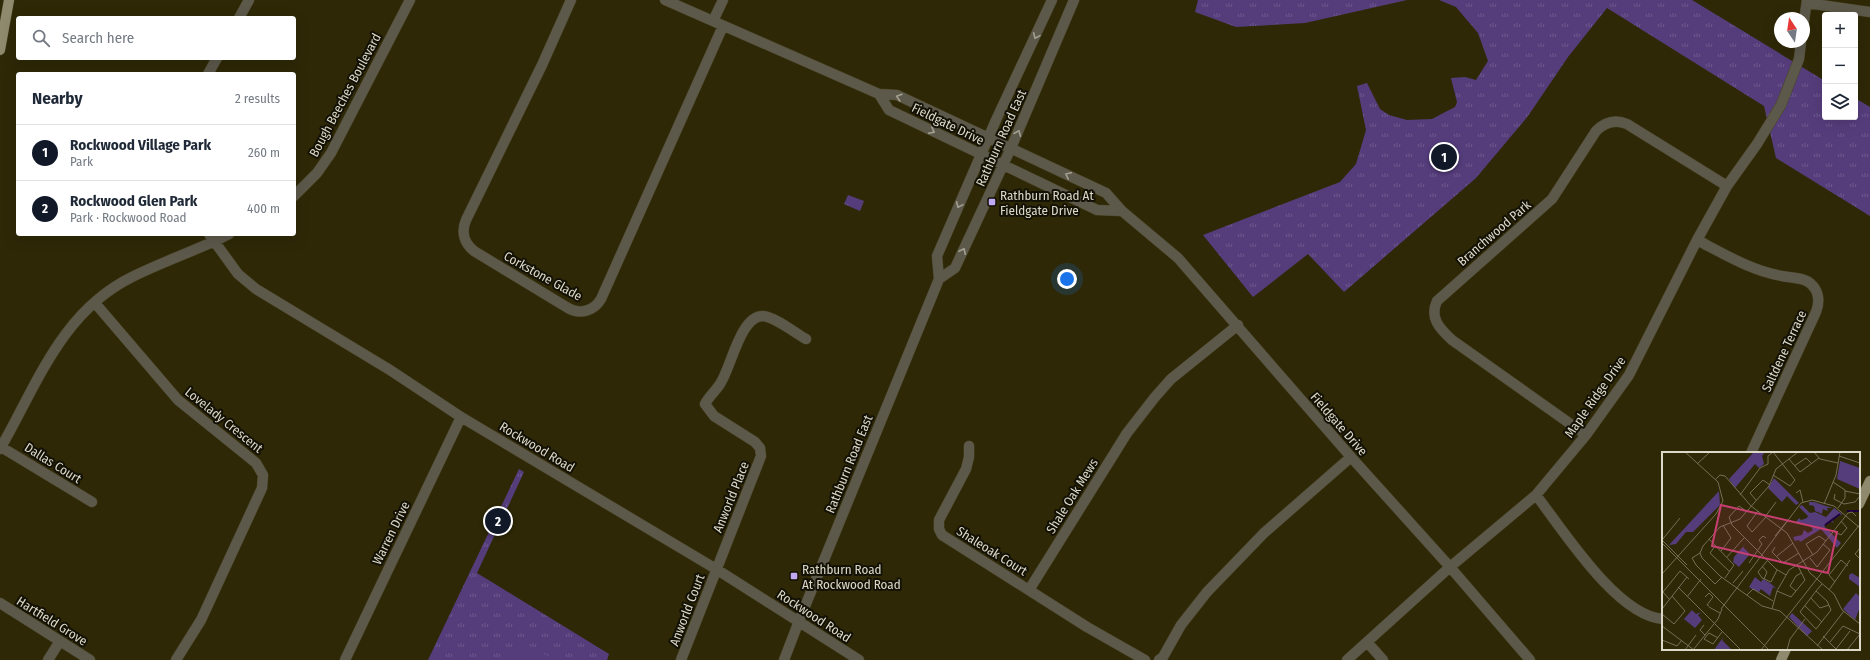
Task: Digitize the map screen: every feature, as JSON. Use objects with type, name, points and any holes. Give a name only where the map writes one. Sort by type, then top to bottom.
[{"type":"main road","points":[[0,50],[9,0]]},
{"type":"main road","points":[[1860,502],[1870,481]]},
{"type":"main road","points":[[1781,660],[1786,650]]},
{"type":"street","points":[[240,16],[249,0]]},
{"type":"street","name":"Bough Beeches Boulevard","points":[[296,194],[317,173],[331,153],[409,0]]},
{"type":"street","name":"Corkstone Glade","points":[[571,0],[542,65],[466,220],[463,231],[466,243],[474,251],[577,312],[585,312],[593,308],[601,299],[723,26]]},
{"type":"street","name":"Fieldgate Drive","points":[[665,0],[879,94],[898,95],[1106,193],[1122,211],[1178,258],[1530,660]]},
{"type":"street","points":[[713,21],[723,0]]},
{"type":"street","name":"Rathburn Road East","points":[[784,660],[798,621],[939,279],[937,256],[1052,0]]},
{"type":"street","name":"Rathburn Road East","points":[[939,279],[956,268],[1011,148],[1074,0]]},
{"type":"street","points":[[1805,12],[1807,1],[1870,12]]},
{"type":"street","name":"Maple Ridge Drive","points":[[1347,660],[1450,567],[1536,495],[1586,435],[1629,375],[1697,240],[1727,186],[1757,144],[1781,105],[1799,59],[1800,48]]},
{"type":"street","points":[[209,72],[216,60]]},
{"type":"street","name":"Fieldgate Drive","points":[[879,94],[889,110],[982,155],[1097,210],[1122,211]]},
{"type":"street","name":"Branchwood Park","points":[[1586,435],[1452,340],[1437,324],[1434,316],[1437,301],[1552,199],[1596,131],[1607,123],[1617,122],[1627,124],[1727,186]]},
{"type":"street","points":[[1,448],[55,347],[78,319],[95,303],[131,277],[212,238]]},
{"type":"street","name":"Rockwood Road","points":[[212,238],[238,274],[256,289],[390,370],[461,417],[716,569],[859,660]]},
{"type":"street","name":"Saltdene Terrace","points":[[1697,240],[1763,271],[1808,282],[1815,289],[1818,296],[1818,309],[1751,452]]},
{"type":"street","name":"Lovelady Crescent","points":[[95,303],[178,400],[256,463],[263,475],[262,488],[210,601],[201,620],[176,660]]},
{"type":"street","name":"Anworld Place","points":[[716,569],[761,454],[755,442],[714,416],[705,404],[711,393],[720,384],[745,326],[753,319],[763,316],[770,317],[806,339]]},
{"type":"street","name":"Shale Oak Mews","points":[[1029,590],[1127,433],[1140,415],[1171,379],[1238,325]]},
{"type":"street","name":"Warren Drive","points":[[345,660],[461,417]]},
{"type":"street","name":"Shaleoak Court","points":[[969,446],[968,463],[961,481],[939,518],[939,529],[945,537],[1029,590]]},
{"type":"street","name":"Dallas Court","points":[[1,448],[92,502]]},
{"type":"street","points":[[1159,660],[1163,657],[1181,625],[1207,592],[1264,532],[1351,457]]},
{"type":"street","points":[[1536,495],[1600,580],[1632,606],[1652,618],[1662,619]]},
{"type":"street","name":"Anworld Court","points":[[681,660],[716,569]]},
{"type":"street","points":[[1029,590],[1087,627],[1145,660]]},
{"type":"street","name":"Hartfield Grove","points":[[0,603],[90,660]]},
{"type":"street","points":[[48,660],[60,641]]},
{"type":"street","points":[[1367,642],[1383,660]]},
{"type":"green space","points":[[1198,0],[1407,0],[1305,23],[1236,27],[1195,12]]},
{"type":"green space","points":[[1439,0],[1692,0],[1822,79],[1822,120],[1858,120],[1858,100],[1870,107],[1870,216],[1776,158],[1764,106],[1607,8],[1568,57],[1528,116],[1476,178],[1344,292],[1308,254],[1253,297],[1203,235],[1340,182],[1356,164],[1366,130],[1357,86],[1367,83],[1380,109],[1389,115],[1407,120],[1432,119],[1455,107],[1457,102],[1451,78],[1465,77],[1476,80],[1488,61],[1478,33],[1456,7]]},
{"type":"green space","points":[[848,195],[864,201],[860,211],[844,204]]},
{"type":"green space","points":[[519,469],[524,472],[477,573],[609,654],[607,660],[428,660]]},
{"type":"green space","points":[[524,643],[555,660],[515,660]]},
{"type":"place","name":"Rockwood Village Park","points":[[1444,157]]},
{"type":"place","name":"Rathburn Road At Fieldgate Drive","points":[[992,202]]},
{"type":"place","name":"Rockwood Glen Park","points":[[498,521]]},
{"type":"place","name":"Rathburn Road At Rockwood Road","points":[[794,576]]}]
